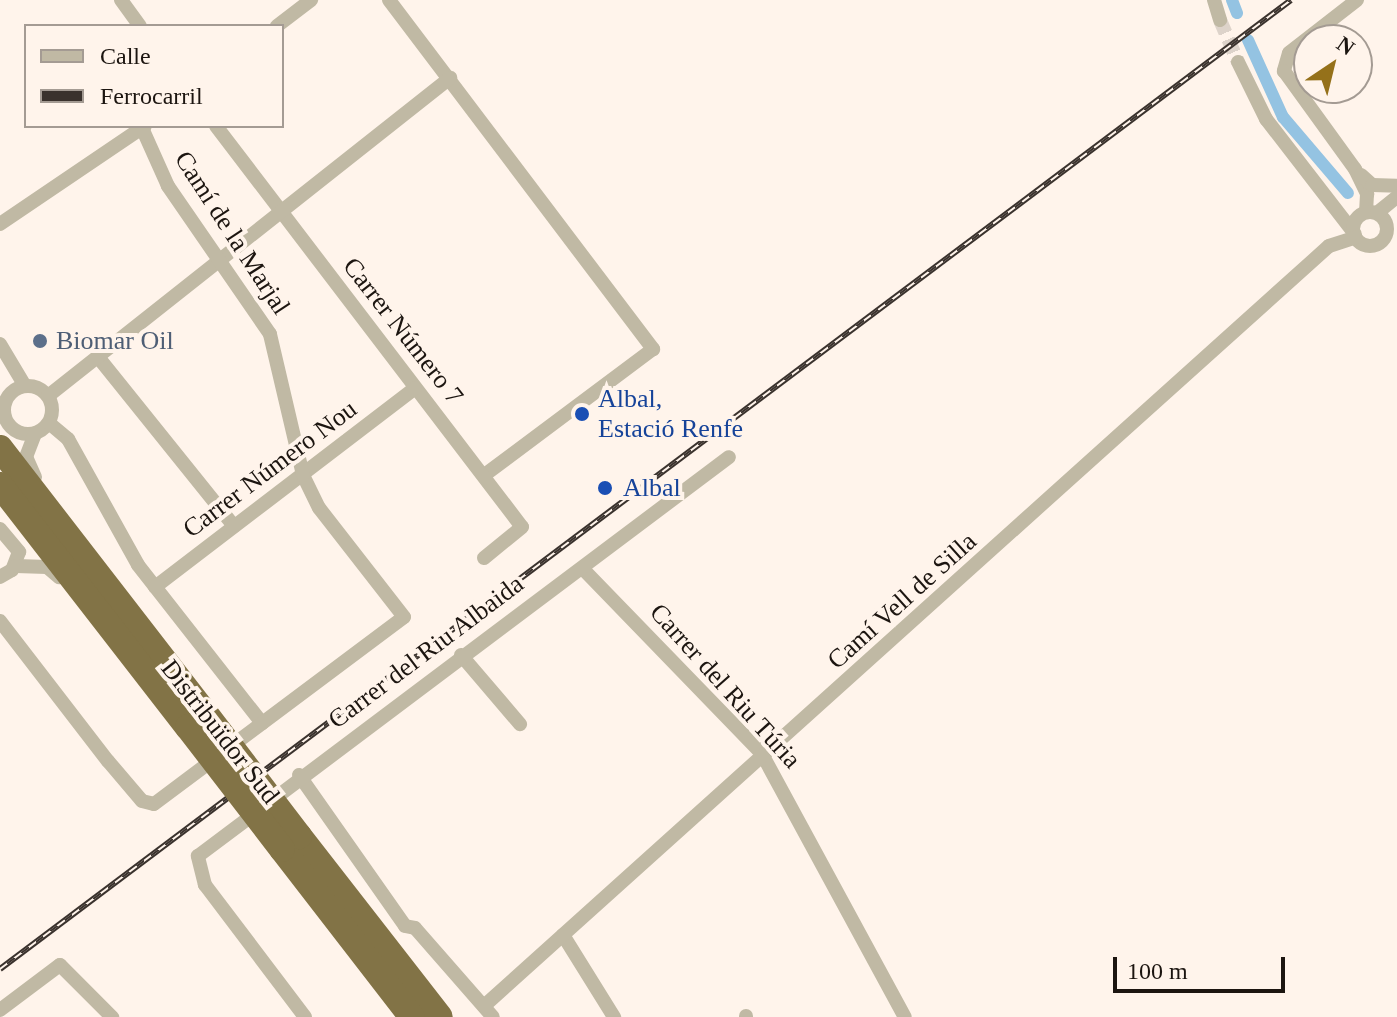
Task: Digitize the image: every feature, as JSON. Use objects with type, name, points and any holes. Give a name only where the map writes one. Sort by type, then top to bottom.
[{"type":"highway","name":"Distribuïdor Sud","points":[[0,448],[127,612],[196,720]]},
{"type":"highway","name":"Distribuïdor Sud","points":[[0,485],[122,640],[196,720],[291,842],[440,1017]]},
{"type":"highway","name":"Distribuïdor Sud","points":[[291,842],[412,1017]]},
{"type":"street","points":[[121,0],[139,24]]},
{"type":"street","points":[[280,24],[311,0]]},
{"type":"street","points":[[389,0],[653,349],[486,474]]},
{"type":"street","points":[[1214,0],[1220,20]]},
{"type":"street","points":[[1357,0],[1298,44],[1284,71],[1355,169],[1367,194],[1369,213]]},
{"type":"street","points":[[1238,62],[1266,119],[1329,207],[1355,236],[1369,213],[1397,197]]},
{"type":"street","points":[[48,396],[222,264],[450,78]]},
{"type":"street","points":[[0,224],[142,128]]},
{"type":"street","name":"Camí de la Marjal","points":[[143,128],[168,186],[270,334],[303,475],[319,508],[404,617],[262,723]]},
{"type":"street","name":"Carrer Número 7","points":[[218,128],[415,388],[486,474],[522,527],[484,558]]},
{"type":"street","points":[[1355,169],[1372,185],[1397,186]]},
{"type":"street","points":[[1329,207],[1369,213],[1392,225]]},
{"type":"street","name":"Camí Vell de Silla","points":[[488,1012],[563,935],[1329,246],[1355,236],[1377,244],[1392,225]]},
{"type":"street","points":[[0,344],[25,386],[48,396]]},
{"type":"street","points":[[98,357],[234,526]]},
{"type":"street","points":[[25,386],[3,399],[7,422],[35,434]]},
{"type":"street","name":"Carrer Número Nou","points":[[155,587],[415,388]]},
{"type":"street","points":[[1,625],[148,803],[262,723],[155,587],[68,439],[49,423],[48,396]]},
{"type":"street","points":[[49,423],[35,434],[29,468],[114,582],[127,612]]},
{"type":"street","name":"Carrer del Riu Albaida","points":[[305,1017],[196,866],[204,848],[461,655],[583,569],[729,457]]},
{"type":"street","points":[[0,529],[18,545],[16,566]]},
{"type":"street","points":[[0,578],[16,566],[47,567],[122,640]]},
{"type":"street","name":"Carrer del Riu Túria","points":[[583,569],[762,754],[905,1017]]},
{"type":"street","points":[[461,655],[520,724]]},
{"type":"street","points":[[299,775],[405,926],[488,1012]]},
{"type":"street","points":[[563,935],[614,1017]]},
{"type":"street","points":[[0,1010],[60,965],[112,1017]]},
{"type":"waterway","points":[[1232,0],[1237,13]]},
{"type":"waterway","points":[[1248,40],[1283,117],[1348,193]]},
{"type":"tunnel","points":[[1220,20],[1238,62]]},
{"type":"railway","points":[[0,969],[1291,0]]},
{"type":"place","name":"Biomar Oil","points":[[40,341]]},
{"type":"place","name":"Albal, Estació Renfe","points":[[582,414]]},
{"type":"place","name":"Albal","points":[[605,488]]}]
